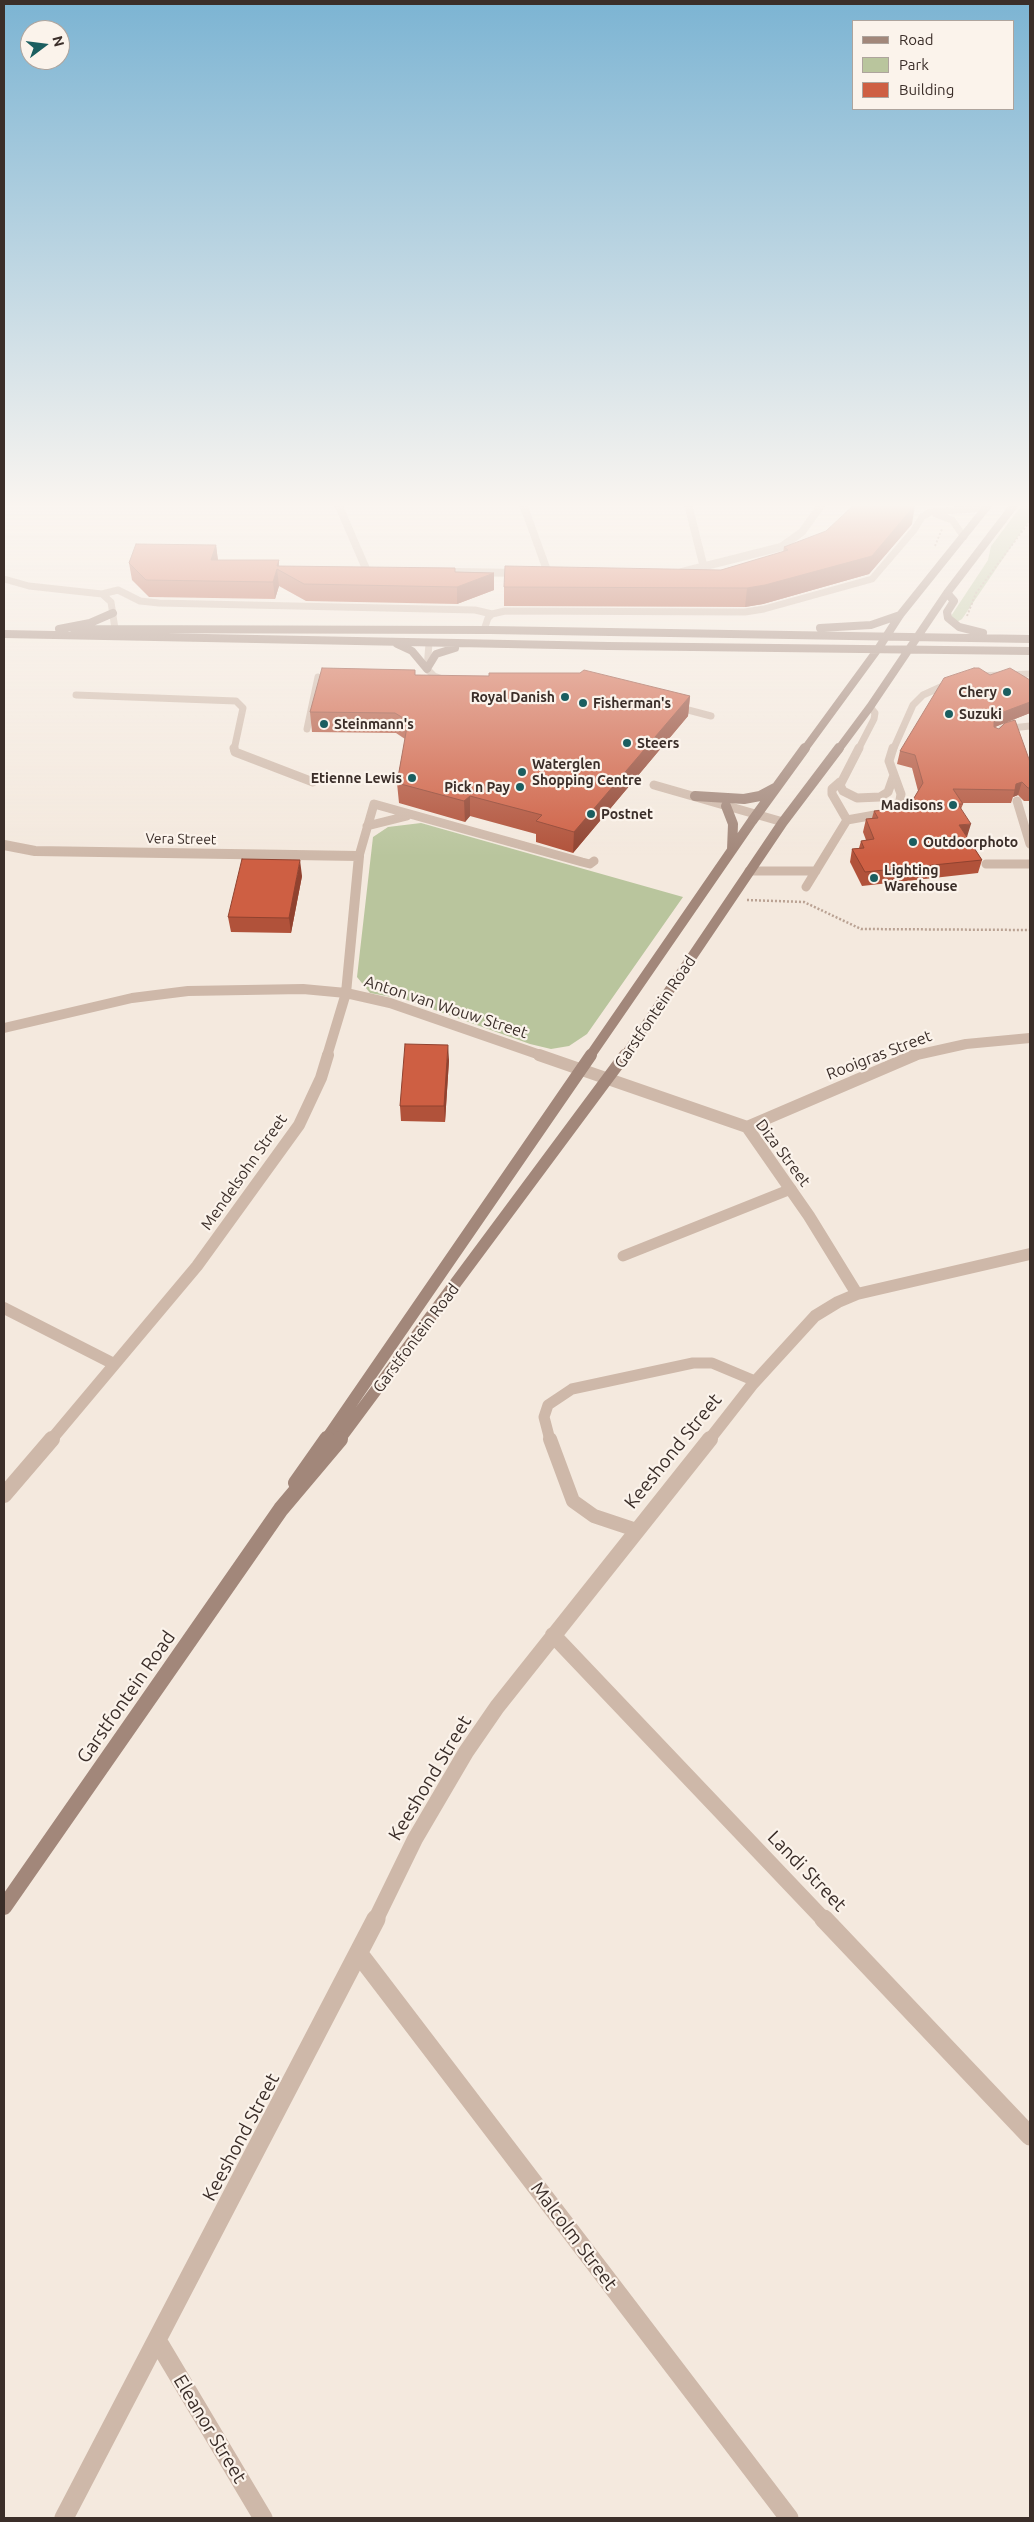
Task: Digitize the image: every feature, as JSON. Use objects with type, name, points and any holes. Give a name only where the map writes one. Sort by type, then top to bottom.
[{"type":"main road","points":[[59,628],[93,622]]},
{"type":"main road","points":[[769,635],[794,629],[871,625],[881,622]]},
{"type":"main road","name":"Garstfontein Road","points":[[4,1907],[281,1509],[302,1473],[580,1069],[757,814],[780,785],[896,622]]},
{"type":"main road","name":"Garstfontein Road","points":[[281,1509],[324,1458],[448,1297],[609,1079],[732,899],[782,822],[870,707],[929,622]]},
{"type":"main road","points":[[953,622],[956,625],[1005,639]]},
{"type":"main road","points":[[4,629],[484,630],[1030,639]]},
{"type":"main road","points":[[76,637],[115,629],[145,638]]},
{"type":"main road","points":[[373,630],[410,635],[430,643]]},
{"type":"main road","points":[[484,630],[492,636],[580,639],[608,646]]},
{"type":"main road","points":[[4,634],[76,637],[608,646],[1030,651]]},
{"type":"main road","points":[[380,642],[409,649],[426,671],[433,656],[448,649],[510,644]]},
{"type":"main road","points":[[695,796],[744,799],[766,794],[780,785]]},
{"type":"main road","points":[[726,806],[733,824],[731,852]]},
{"type":"street","name":"Vera Street","points":[[4,845],[35,851],[359,856]]},
{"type":"street","name":"Mendelsohn Street","points":[[4,1495],[213,1245],[292,1136],[306,1112],[321,1078],[346,994],[359,856]]},
{"type":"street","name":"Anton van Wouw Street","points":[[4,1028],[132,998],[188,990],[284,988],[346,994],[415,1011],[609,1079]]},
{"type":"street","name":"Rooigras Street","points":[[747,1127],[914,1056],[966,1044],[1030,1038]]},
{"type":"street","name":"Diza Street","points":[[609,1079],[747,1127],[791,1189],[857,1294]]},
{"type":"street","name":"Keeshond Street","points":[[64,2518],[359,1954],[415,1839],[466,1752],[497,1707],[755,1381],[815,1316],[838,1302],[857,1294],[1030,1254]]},
{"type":"street","points":[[4,1308],[114,1364]]},
{"type":"street","name":"Landi Street","points":[[553,1635],[1030,2136]]},
{"type":"street","name":"Malcolm Street","points":[[359,1954],[789,2518]]},
{"type":"street","name":"Eleanor Street","points":[[157,2340],[263,2518]]},
{"type":"lane","points":[[114,622],[115,629]]},
{"type":"lane","points":[[484,630],[487,622]]},
{"type":"lane","points":[[430,643],[426,671],[434,676],[456,681]]},
{"type":"lane","points":[[806,886],[847,820],[886,812],[899,806],[902,794],[890,761],[897,737],[913,705],[929,690],[970,676],[1030,674]]},
{"type":"lane","points":[[307,729],[318,677]]},
{"type":"lane","points":[[76,695],[236,701],[243,708],[233,747],[234,752],[314,782]]},
{"type":"lane","points":[[664,704],[711,716]]},
{"type":"lane","points":[[847,820],[832,794],[832,789],[840,782],[874,719],[875,713],[870,707]]},
{"type":"lane","points":[[995,734],[1004,729],[1030,726]]},
{"type":"lane","points":[[840,782],[841,789],[847,794],[873,799],[888,792],[894,775]]},
{"type":"lane","points":[[654,785],[782,822]]},
{"type":"lane","points":[[1017,801],[1030,844]]},
{"type":"lane","name":"Mendelsohn Street","points":[[359,856],[374,804],[414,816]]},
{"type":"lane","points":[[367,826],[386,820],[414,816],[585,863],[594,862]]},
{"type":"lane","points":[[986,864],[1030,864]]},
{"type":"lane","points":[[749,871],[816,871]]},
{"type":"lane","points":[[623,1256],[791,1189]]},
{"type":"lane","points":[[636,1530],[594,1516],[573,1500],[554,1454],[544,1417],[548,1405],[572,1389],[693,1363],[712,1363],[755,1381]]},
{"type":"path","points":[[956,625],[961,622]]},
{"type":"path","points":[[732,899],[804,902],[861,929],[1030,930]]},
{"type":"green space","points":[[421,823],[683,897],[587,1034],[569,1046],[551,1049],[530,1044],[407,1000],[370,993],[357,977],[373,837],[388,827]]},
{"type":"building","name":"Waterglen Shopping Centre","points":[[322,668],[415,670],[415,675],[489,676],[489,673],[580,673],[584,670],[690,696],[574,832],[536,821],[542,815],[470,796],[464,801],[397,783],[408,721],[395,713],[310,712]]},
{"type":"building","points":[[979,668],[990,675],[1010,668],[1030,680],[1030,702],[998,714],[994,727],[999,729],[1005,723],[1015,720],[1030,762],[1030,788],[1022,782],[1016,784],[1015,790],[953,789],[963,804],[958,804],[971,824],[959,825],[982,860],[865,872],[852,849],[864,848],[861,841],[874,839],[866,819],[878,818],[874,811],[908,808],[923,783],[915,755],[900,751],[944,678]]},
{"type":"building","points":[[242,859],[300,860],[289,918],[228,917]]},
{"type":"building","points":[[405,1044],[448,1045],[444,1106],[400,1106]]},
{"type":"place","name":"Chery","points":[[1007,692]]},
{"type":"place","name":"Royal Danish","points":[[565,697]]},
{"type":"place","name":"Fisherman's","points":[[583,703]]},
{"type":"place","name":"Suzuki","points":[[949,714]]},
{"type":"place","name":"Steinmann's","points":[[324,724]]},
{"type":"place","name":"Steers","points":[[627,743]]},
{"type":"place","name":"Waterglen Shopping Centre","points":[[522,772]]},
{"type":"place","name":"Etienne Lewis","points":[[412,778]]},
{"type":"place","name":"Pick n Pay","points":[[520,787]]},
{"type":"place","name":"Madisons","points":[[953,805]]},
{"type":"place","name":"Postnet","points":[[591,814]]},
{"type":"place","name":"Outdoorphoto","points":[[913,842]]},
{"type":"place","name":"Lighting Warehouse","points":[[874,878]]}]
